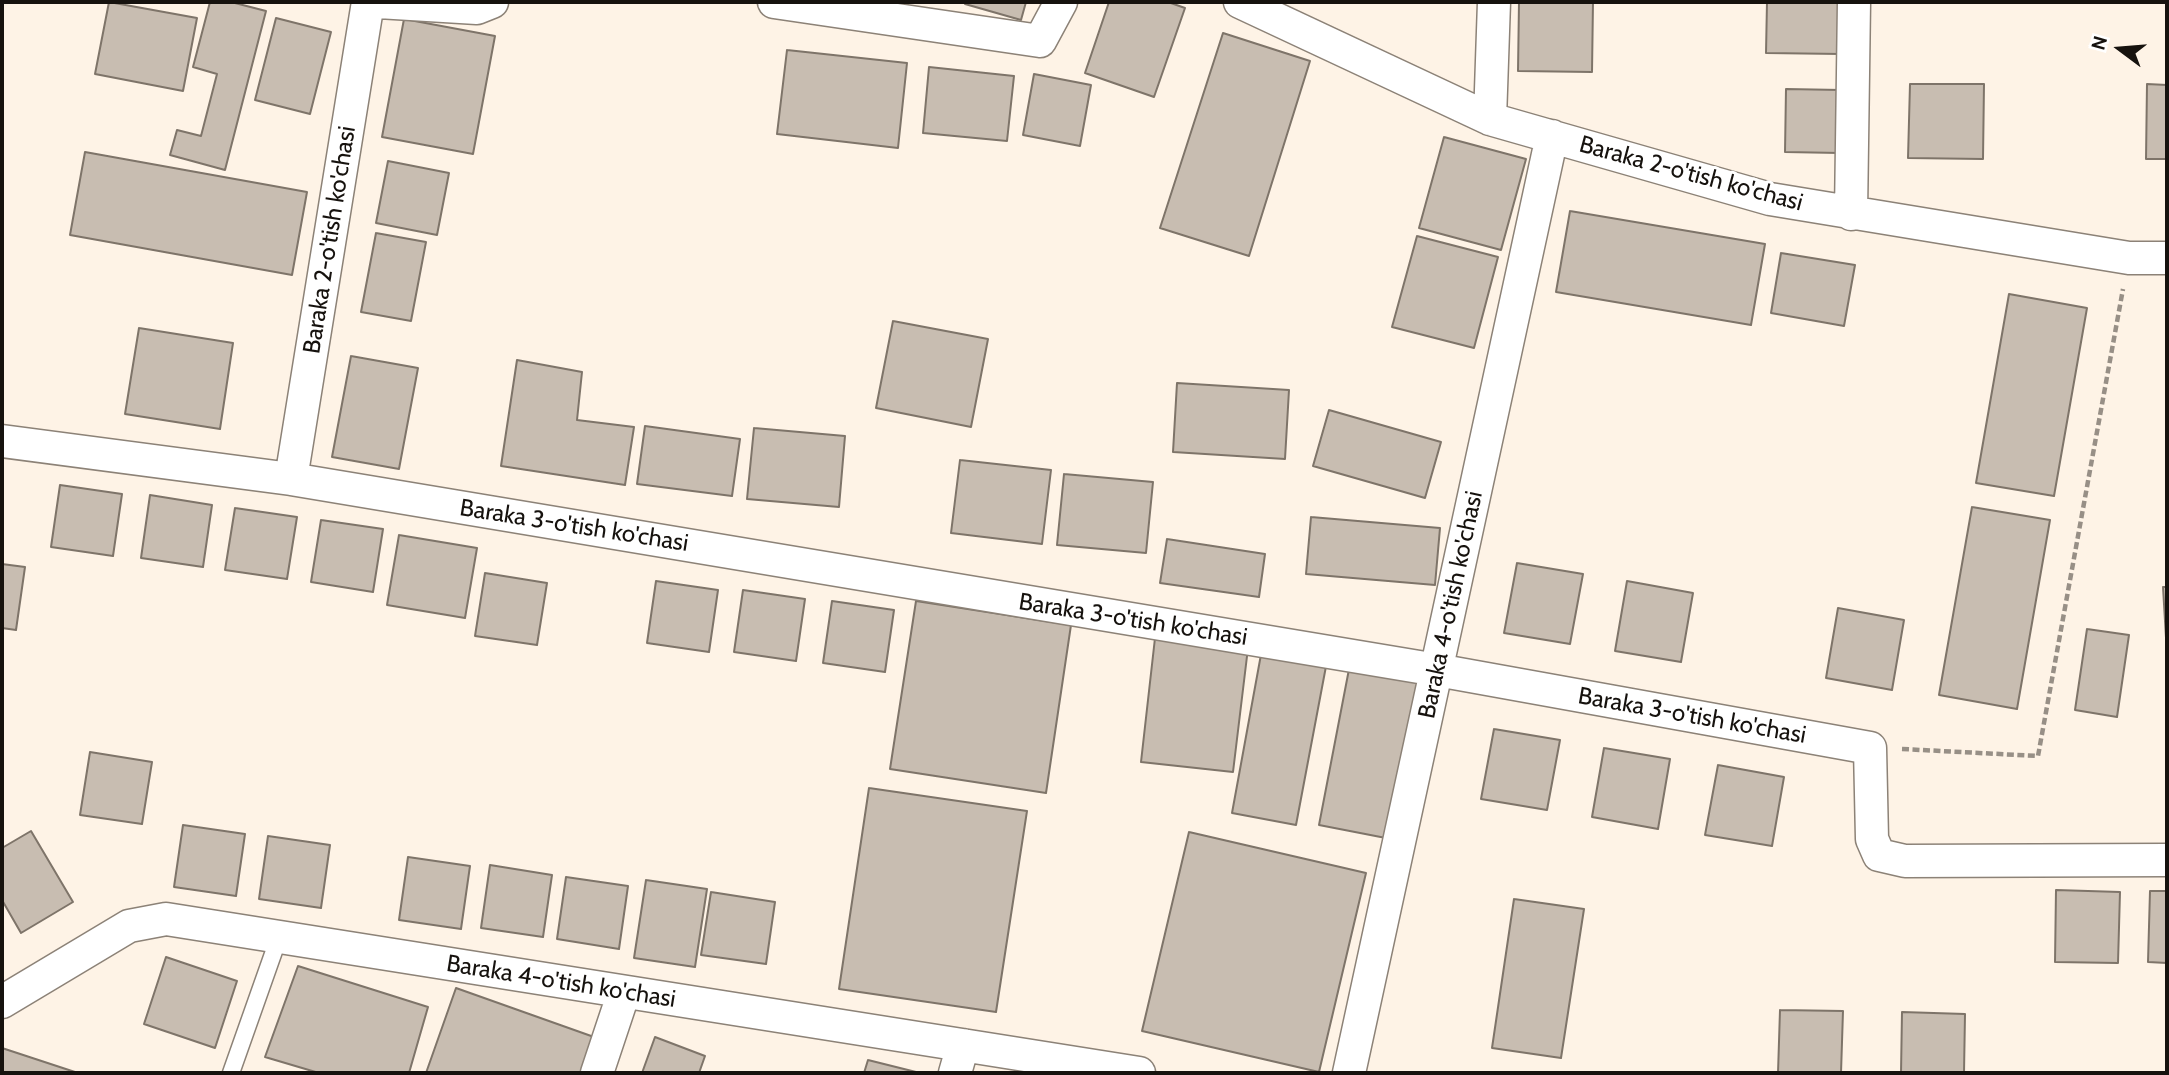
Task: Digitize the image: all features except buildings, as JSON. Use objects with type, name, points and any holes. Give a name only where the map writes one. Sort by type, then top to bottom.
[{"type":"street","name":"Baraka 2-o'tish ko'chasi","points":[[291,479],[368,2]]},
{"type":"street","points":[[378,2],[477,8],[492,2]]},
{"type":"street","points":[[774,2],[1040,41],[1061,2]]},
{"type":"street","name":"Baraka 2-o'tish ko'chasi","points":[[1240,2],[1490,119],[1770,199],[2129,258],[2167,258]]},
{"type":"street","points":[[1490,119],[1494,2]]},
{"type":"street","points":[[1851,214],[1854,2]]},
{"type":"street","name":"Baraka 4-o'tish ko'chasi","points":[[1349,1073],[1552,136]]},
{"type":"street","name":"Baraka 3-o'tish ko'chasi","points":[[2,441],[291,479],[1437,670],[1870,748]]},
{"type":"street","points":[[1870,748],[1872,839],[1880,855],[1905,861],[2167,860]]},
{"type":"street","name":"Baraka 4-o'tish ko'chasi","points":[[2,1002],[129,926],[166,919],[624,992],[959,1059],[1139,1073]]},
{"type":"street","points":[[597,1073],[624,992]]},
{"type":"lane","points":[[232,1073],[279,937]]},
{"type":"path","points":[[1870,748],[2038,756],[2129,258]]}]
